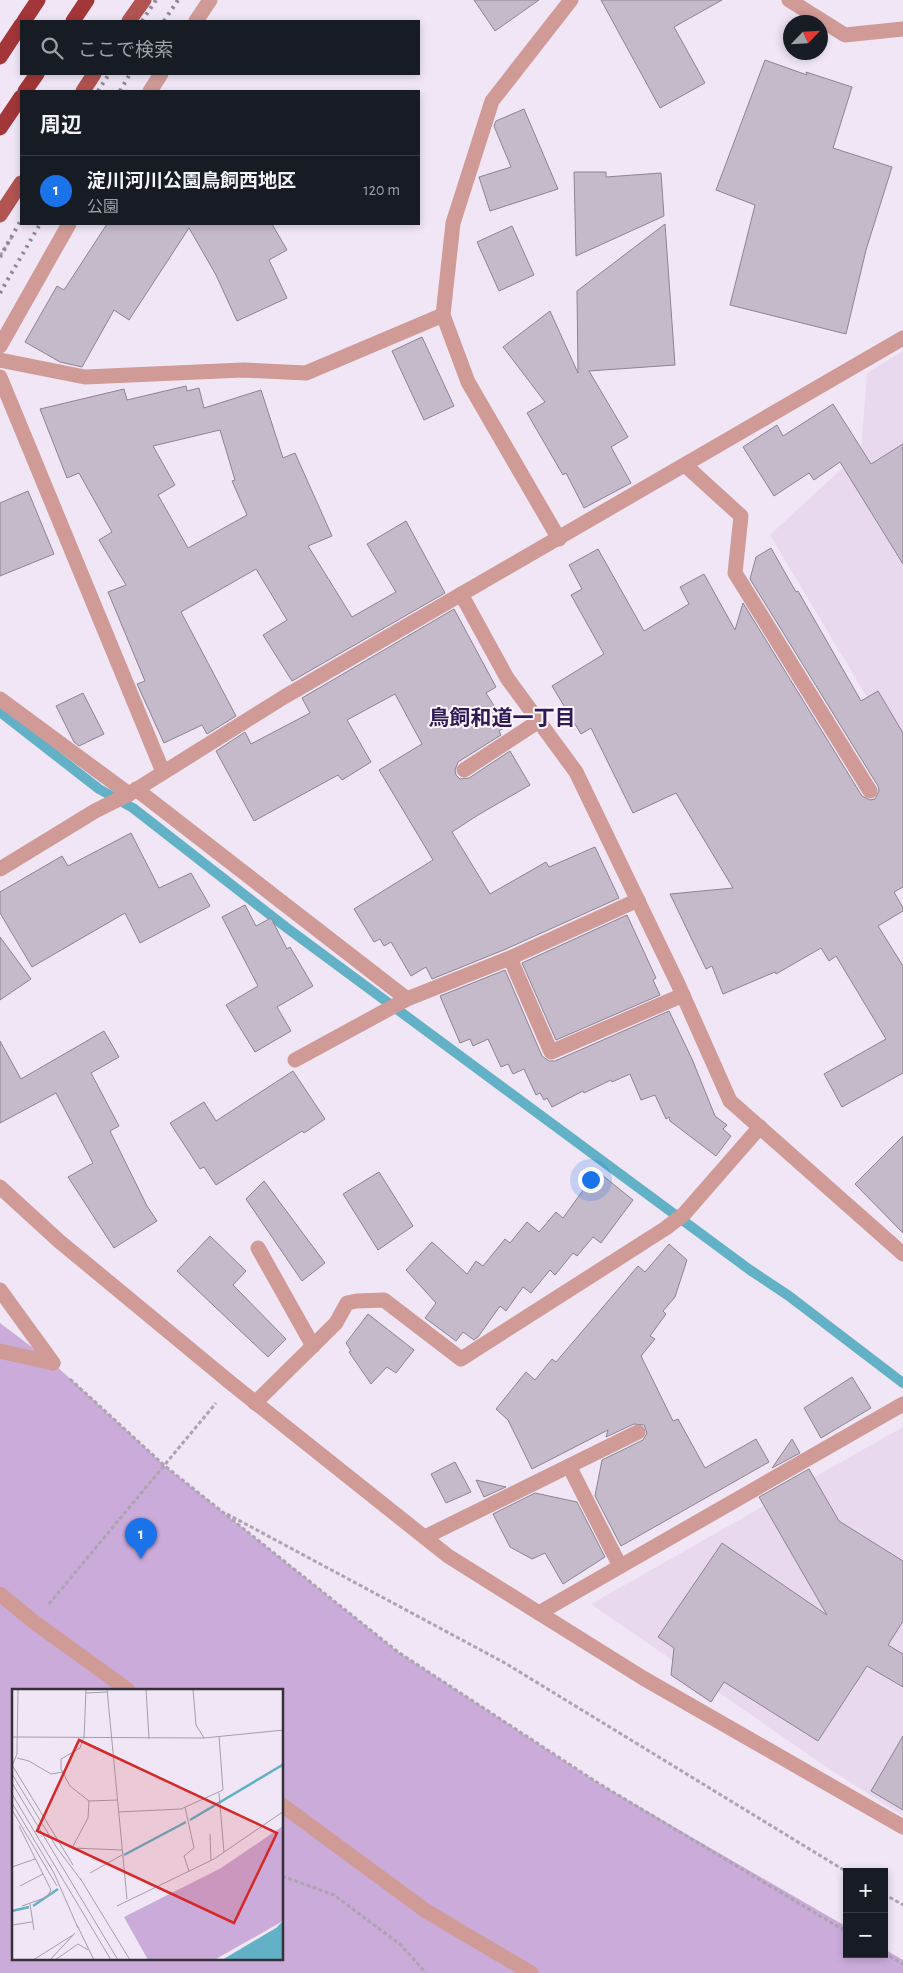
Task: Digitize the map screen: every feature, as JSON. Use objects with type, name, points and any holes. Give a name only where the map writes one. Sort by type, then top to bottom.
[{"type":"highway","points":[[25,20],[38,0]]},
{"type":"highway","points":[[74,20],[87,0]]},
{"type":"highway","points":[[0,57],[20,27]]},
{"type":"highway","points":[[26,90],[36,75]]},
{"type":"highway","points":[[0,128],[20,98]]},
{"type":"main road","points":[[130,20],[144,0]]},
{"type":"main road","points":[[84,90],[93,75]]},
{"type":"main road","points":[[0,215],[20,185]]},
{"type":"street","points":[[197,20],[210,0]]},
{"type":"street","points":[[559,539],[468,382],[443,315],[453,223],[492,101],[571,0]]},
{"type":"street","points":[[789,0],[845,35],[903,29]]},
{"type":"street","points":[[151,90],[160,75]]},
{"type":"street","points":[[0,346],[67,225]]},
{"type":"street","points":[[0,360],[85,377],[244,370],[306,373],[443,315]]},
{"type":"street","points":[[0,869],[95,811],[132,792],[284,697],[903,338]]},
{"type":"street","points":[[0,377],[164,772]]},
{"type":"street","points":[[685,465],[741,516],[736,573],[870,791]]},
{"type":"street","points":[[461,594],[507,678],[576,772],[684,995],[730,1101],[903,1254]]},
{"type":"street","points":[[0,699],[132,792],[407,999]]},
{"type":"street","points":[[464,770],[539,721]]},
{"type":"street","points":[[295,1060],[407,999],[510,958],[638,900]]},
{"type":"street","points":[[510,958],[551,1052],[684,995]]},
{"type":"street","points":[[255,1403],[336,1323],[348,1303],[357,1301],[384,1300],[461,1359],[666,1228],[684,1214],[760,1127]]},
{"type":"street","points":[[0,1187],[59,1241],[255,1403],[448,1556],[643,1678],[903,1827]]},
{"type":"street","points":[[258,1248],[313,1346]]},
{"type":"street","points":[[0,1290],[52,1363]]},
{"type":"street","points":[[0,1351],[52,1363]]},
{"type":"street","points":[[539,1613],[903,1404]]},
{"type":"street","points":[[425,1537],[638,1432]]},
{"type":"street","points":[[569,1466],[620,1566]]},
{"type":"street","points":[[0,1594],[34,1622],[127,1689]]},
{"type":"street","points":[[284,1806],[426,1911],[531,1973]]},
{"type":"path","points":[[0,256],[16,232]]},
{"type":"path","points":[[52,1363],[165,1466],[398,1652],[598,1783],[843,1930]]},
{"type":"path","points":[[34,1622],[232,1384]]},
{"type":"path","points":[[218,1510],[505,1663],[843,1870]]},
{"type":"path","points":[[284,1877],[334,1895],[401,1945],[426,1973]]},
{"type":"path","points":[[888,1896],[903,1905]]},
{"type":"path","points":[[888,1955],[903,1964]]},
{"type":"shaded area","points":[[903,351],[903,757],[770,535],[861,451],[867,373]]},
{"type":"shaded area","points":[[0,1323],[53,1363],[165,1466],[398,1652],[598,1783],[843,1925],[843,1958],[888,1958],[888,1951],[903,1960],[903,1973],[0,1973]]},
{"type":"shaded area","points":[[903,1427],[903,1816],[825,1766],[591,1604]]},
{"type":"building","points":[[474,0],[539,0],[495,31]]},
{"type":"building","points":[[601,0],[722,0],[674,27],[705,83],[660,108]]},
{"type":"building","points":[[765,60],[807,75],[806,72],[852,87],[833,148],[892,167],[866,250],[846,334],[730,305],[755,205],[716,190]]},
{"type":"building","points":[[524,109],[558,189],[490,211],[479,177],[511,167],[494,126],[496,121]]},
{"type":"building","points":[[574,172],[606,172],[606,177],[661,173],[664,216],[576,256]]},
{"type":"building","points":[[665,224],[675,365],[589,371],[628,437],[611,447],[631,483],[584,508],[566,473],[563,475],[527,413],[545,402],[503,347],[550,311],[578,373],[577,291]]},
{"type":"building","points":[[106,225],[273,225],[287,250],[269,260],[287,298],[237,321],[216,275],[189,228],[129,320],[114,310],[82,367],[60,362],[25,342],[57,286],[64,290]]},
{"type":"building","points":[[512,226],[534,275],[499,291],[477,242]]},
{"type":"building","points":[[422,337],[454,406],[424,420],[392,351]]},
{"type":"building","points":[[186,386],[187,391],[199,388],[204,408],[261,390],[283,458],[295,453],[332,536],[308,546],[352,617],[396,592],[367,544],[406,521],[445,593],[292,681],[263,635],[287,620],[256,569],[181,612],[236,716],[207,734],[202,725],[164,743],[137,684],[145,681],[108,592],[126,585],[99,540],[112,532],[79,473],[67,478],[40,409],[124,389],[127,400]],"holes":[[[220,430],[235,480],[232,481],[247,515],[188,548],[158,495],[175,485],[153,446]]]},
{"type":"building","points":[[833,404],[871,464],[903,444],[903,564],[840,462],[814,480],[809,473],[774,496],[743,447],[777,425],[783,436]]},
{"type":"building","points":[[28,491],[54,554],[0,576],[0,503]]},
{"type":"building","points":[[771,548],[861,701],[878,691],[903,733],[903,887],[894,892],[903,911],[878,926],[903,966],[903,1073],[842,1107],[824,1074],[886,1039],[836,956],[829,961],[821,948],[776,974],[775,972],[723,994],[712,966],[706,969],[670,894],[733,888],[676,793],[633,813],[591,728],[581,734],[552,686],[604,654],[571,595],[582,589],[569,565],[598,549],[644,631],[689,604],[680,587],[704,574],[735,630],[743,603],[862,796],[870,800],[875,799],[879,791],[878,786],[750,579],[756,557]]},
{"type":"building","points":[[454,609],[496,687],[486,693],[507,726],[499,731],[501,735],[458,762],[455,770],[456,775],[460,779],[469,778],[510,751],[530,785],[452,832],[490,894],[546,862],[549,867],[595,847],[619,898],[506,949],[432,979],[426,967],[411,976],[391,942],[384,946],[380,939],[374,942],[354,909],[433,860],[379,770],[422,744],[395,694],[347,720],[371,762],[342,780],[338,775],[254,821],[216,751],[245,732],[251,744],[310,713],[302,698]]},
{"type":"building","points":[[83,693],[104,734],[79,746],[74,742],[56,706]]},
{"type":"building","points":[[131,833],[159,888],[191,873],[210,906],[140,943],[125,913],[32,967],[0,913],[0,892],[62,856],[68,866]]},
{"type":"building","points":[[245,905],[256,926],[271,918],[287,949],[290,947],[313,986],[277,1007],[291,1031],[255,1052],[226,1005],[258,986],[222,917]]},
{"type":"building","points":[[627,915],[656,978],[653,980],[660,995],[556,1040],[522,963]]},
{"type":"building","points":[[0,937],[31,979],[0,1000]]},
{"type":"building","points":[[505,970],[542,1056],[549,1061],[555,1061],[669,1011],[692,1059],[715,1116],[727,1125],[723,1129],[731,1136],[716,1156],[670,1121],[669,1117],[666,1119],[655,1095],[641,1100],[630,1074],[612,1082],[611,1080],[584,1093],[583,1091],[552,1107],[547,1098],[544,1100],[540,1093],[536,1095],[524,1069],[513,1074],[508,1064],[501,1067],[488,1039],[473,1046],[470,1039],[460,1043],[440,996]]},
{"type":"building","points":[[104,1031],[119,1057],[91,1073],[119,1126],[110,1131],[147,1206],[157,1221],[114,1248],[68,1177],[93,1163],[56,1093],[0,1123],[0,1041],[21,1079]]},
{"type":"building","points":[[293,1071],[325,1119],[304,1133],[302,1131],[216,1185],[204,1167],[200,1169],[170,1123],[204,1102],[216,1121]]},
{"type":"building","points":[[903,1136],[903,1233],[855,1184]]},
{"type":"building","points":[[597,1171],[633,1200],[601,1243],[593,1237],[577,1256],[573,1253],[555,1275],[550,1270],[531,1293],[523,1287],[506,1311],[500,1306],[474,1340],[463,1332],[456,1341],[425,1318],[436,1303],[406,1270],[432,1242],[467,1274],[476,1261],[483,1266],[505,1239],[510,1243],[527,1222],[539,1232],[556,1212],[563,1218]]},
{"type":"building","points":[[379,1172],[413,1226],[378,1250],[343,1194]]},
{"type":"building","points":[[264,1181],[325,1263],[302,1281],[246,1199]]},
{"type":"building","points":[[210,1236],[246,1271],[233,1285],[286,1339],[268,1357],[177,1271]]},
{"type":"building","points":[[669,1244],[687,1260],[675,1297],[663,1311],[666,1314],[650,1336],[655,1339],[641,1356],[673,1421],[678,1419],[705,1468],[756,1439],[769,1462],[621,1546],[595,1496],[602,1460],[643,1440],[647,1433],[644,1425],[634,1424],[606,1437],[608,1430],[532,1469],[508,1420],[496,1409],[526,1372],[535,1380],[552,1359],[556,1362],[638,1266],[645,1272]]},
{"type":"building","points":[[368,1314],[414,1350],[396,1373],[387,1367],[371,1384],[349,1352],[351,1351],[346,1343]]},
{"type":"building","points":[[852,1377],[871,1408],[821,1438],[804,1408]]},
{"type":"building","points":[[792,1439],[800,1453],[772,1468]]},
{"type":"building","points":[[455,1462],[471,1492],[446,1503],[431,1474]]},
{"type":"building","points":[[809,1469],[839,1521],[903,1561],[903,1621],[888,1645],[903,1654],[903,1687],[867,1666],[818,1741],[724,1682],[711,1702],[671,1675],[674,1648],[658,1637],[722,1543],[827,1615],[759,1497]]},
{"type":"building","points":[[476,1480],[506,1487],[484,1497]]},
{"type":"building","points":[[535,1493],[577,1502],[605,1557],[563,1584],[545,1553],[532,1559],[510,1547],[493,1514]]},
{"type":"building","points":[[903,1736],[903,1810],[871,1791]]},
{"type":"waterway","points":[[0,712],[99,789],[133,808],[287,928],[750,1270],[789,1296],[903,1383]]},
{"type":"railway","points":[[143,20],[156,0]]},
{"type":"railway","points":[[165,20],[178,0]]},
{"type":"railway","points":[[99,90],[108,75]]},
{"type":"railway","points":[[121,90],[129,75]]},
{"type":"railway","points":[[0,257],[20,222]]},
{"type":"railway","points":[[0,293],[39,225]]},
{"type":"place","name":"淀川河川公園鳥飼西地区","points":[[141,1559]]},
{"type":"district","name":"鳥飼和道一丁目","points":[[502,718]]}]
